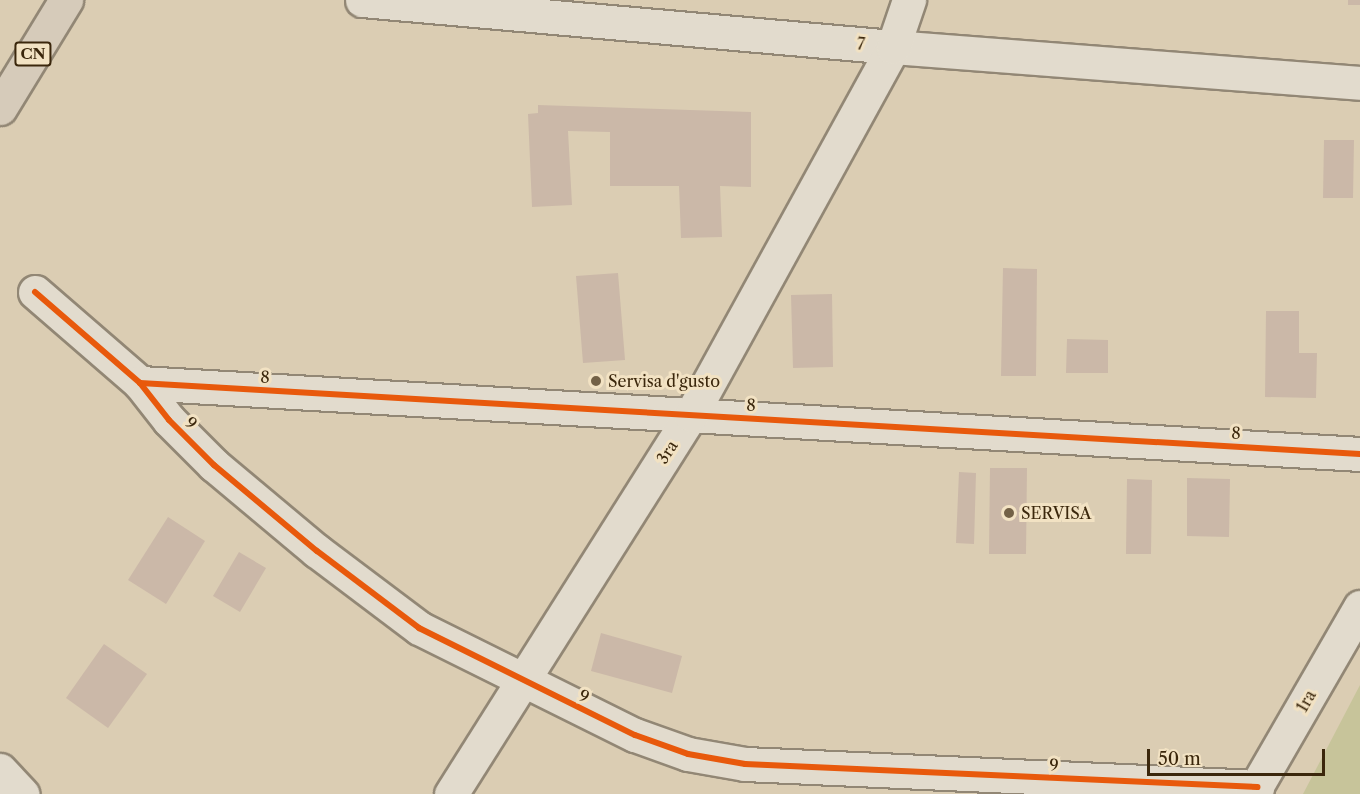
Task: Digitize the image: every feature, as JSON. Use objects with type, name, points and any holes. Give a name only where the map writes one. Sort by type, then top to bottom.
[{"type":"highway","name":"CN","points":[[0,108],[66,0]]},
{"type":"street","name":"7","points":[[362,0],[893,47],[1360,83]]},
{"type":"street","name":"3ra","points":[[451,794],[520,680],[691,415],[893,47],[909,0]]},
{"type":"street","name":"9","points":[[35,292],[140,383],[214,465],[317,551],[419,628],[635,735],[688,754],[745,764],[1254,791]]},
{"type":"street","name":"8","points":[[140,383],[1360,454]]},
{"type":"street","name":"1ra","points":[[1254,791],[1360,607]]},
{"type":"street","points":[[0,770],[22,794]]},
{"type":"shaded area","points":[[1360,685],[1360,794],[1303,794]]},
{"type":"building","points":[[1348,0],[1360,0],[1360,5],[1348,5]]},
{"type":"building","points":[[538,105],[751,112],[751,187],[720,186],[722,237],[681,238],[679,186],[610,186],[610,132],[568,131],[572,205],[532,207],[528,114],[538,113]]},
{"type":"building","points":[[1324,140],[1354,140],[1353,198],[1323,198]]},
{"type":"building","points":[[1003,268],[1037,269],[1036,376],[1001,376]]},
{"type":"building","points":[[618,273],[625,360],[583,363],[576,276]]},
{"type":"building","points":[[832,294],[833,367],[793,368],[791,295]]},
{"type":"building","points":[[1266,311],[1299,311],[1299,353],[1317,353],[1316,398],[1265,397]]},
{"type":"building","points":[[1067,339],[1108,340],[1108,373],[1066,373]]},
{"type":"building","points":[[990,468],[1027,468],[1026,554],[989,554]]},
{"type":"building","points":[[959,472],[976,473],[974,544],[956,543]]},
{"type":"building","points":[[1187,478],[1230,479],[1229,537],[1187,536]]},
{"type":"building","points":[[1127,479],[1152,480],[1151,554],[1126,554]]},
{"type":"building","points":[[168,517],[205,541],[166,604],[128,580]]},
{"type":"building","points":[[239,552],[266,568],[240,612],[213,596]]},
{"type":"building","points":[[601,633],[682,656],[672,693],[591,671]]},
{"type":"building","points":[[104,644],[147,674],[108,728],[66,698]]},
{"type":"cycle path","points":[[35,292],[140,383],[169,420],[214,465],[317,551],[419,628],[635,735],[688,754],[745,764],[1257,787]]},
{"type":"cycle path","points":[[140,383],[1360,454]]},
{"type":"place","name":"Servisa d'gusto","points":[[596,381]]},
{"type":"place","name":"SERVISA","points":[[1009,513]]}]
